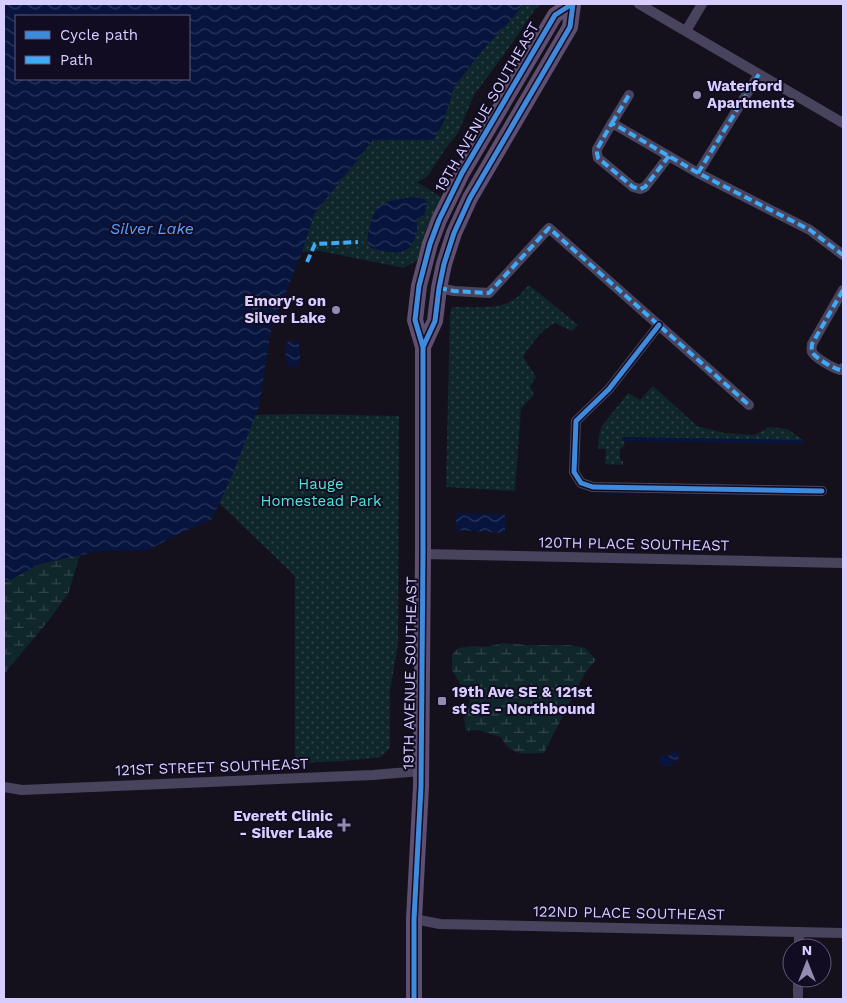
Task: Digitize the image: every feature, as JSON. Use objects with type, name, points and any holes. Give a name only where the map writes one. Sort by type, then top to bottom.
[{"type":"main road","name":"19TH AVENUE SOUTHEAST","points":[[422,347],[435,321],[444,264],[454,233],[470,198],[570,26],[572,4]]},
{"type":"main road","name":"19TH AVENUE SOUTHEAST","points":[[414,999],[414,919],[421,771],[423,554],[422,347],[415,320],[419,286],[430,244],[439,220],[462,173],[555,15],[572,4]]},
{"type":"street","points":[[639,4],[843,123]]},
{"type":"street","points":[[686,31],[702,4]]},
{"type":"street","points":[[698,173],[759,74]]},
{"type":"street","points":[[629,95],[597,149],[598,158],[633,187],[640,190],[669,156]]},
{"type":"street","points":[[612,123],[698,173],[810,230],[843,255]]},
{"type":"street","points":[[439,288],[489,293],[549,228],[749,405]]},
{"type":"street","points":[[843,290],[812,344],[811,350],[813,355],[833,368],[840,370],[843,368]]},
{"type":"street","points":[[659,325],[609,389],[576,420],[574,472],[581,483],[593,487],[822,491]]},
{"type":"street","name":"120TH PLACE SOUTHEAST","points":[[423,554],[843,564]]},
{"type":"street","name":"121ST STREET SOUTHEAST","points":[[4,787],[22,790],[52,789],[373,775],[421,771]]},
{"type":"street","name":"122ND PLACE SOUTHEAST","points":[[414,919],[440,924],[843,933]]},
{"type":"street","points":[[799,932],[799,938]]},
{"type":"street","points":[[798,988],[798,996]]},
{"type":"green space","points":[[523,4],[542,4],[536,8],[474,95],[458,133],[427,177],[417,182],[441,197],[427,228],[417,260],[404,268],[320,251],[302,252],[314,214],[373,140],[433,140],[443,123],[454,87],[483,49]]},
{"type":"green space","points":[[529,285],[578,325],[572,331],[555,323],[533,342],[523,357],[536,377],[530,386],[534,395],[521,408],[515,491],[446,487],[450,314],[452,307],[485,307],[509,303]]},
{"type":"green space","points":[[653,386],[697,426],[724,433],[754,435],[770,427],[787,429],[803,440],[801,442],[625,439],[624,446],[620,450],[620,460],[623,461],[623,465],[605,464],[606,449],[598,449],[602,426],[628,393],[640,400]]},
{"type":"green space","name":"Hauge Homestead Park","points":[[255,415],[399,416],[398,644],[390,690],[390,748],[381,757],[295,763],[295,576],[219,503]]},
{"type":"green space","points":[[80,555],[68,594],[4,674],[4,582],[39,564]]},
{"type":"green space","points":[[503,643],[569,645],[585,648],[596,660],[586,671],[544,753],[514,751],[509,748],[501,737],[478,730],[466,731],[464,719],[470,701],[452,670],[452,655],[458,648],[486,647]]},
{"type":"water","name":"Silver Lake","points":[[4,4],[523,4],[454,87],[443,123],[433,140],[373,140],[314,214],[302,252],[271,330],[259,406],[232,475],[212,519],[148,550],[100,551],[39,564],[4,582]]},
{"type":"water","points":[[415,197],[428,202],[424,216],[416,219],[417,231],[412,245],[407,249],[396,252],[371,248],[367,241],[369,228],[375,211],[379,206],[393,200]]},
{"type":"water","points":[[298,341],[299,344],[300,358],[296,367],[290,367],[286,358],[286,345],[287,342]]},
{"type":"water","points":[[456,513],[505,514],[505,533],[456,530]]},
{"type":"water","points":[[676,751],[679,755],[678,760],[669,766],[662,765],[658,760],[662,756],[668,756]]},
{"type":"waterway","points":[[624,439],[801,442]]},
{"type":"marked path","points":[[698,173],[759,74]]},
{"type":"marked path","points":[[612,123],[629,95]]},
{"type":"marked path","points":[[669,156],[645,187],[640,189],[633,187],[598,158],[597,149],[612,123],[698,173],[810,230],[843,255]]},
{"type":"marked path","points":[[439,288],[489,293],[549,228],[749,405]]},
{"type":"marked path","points":[[307,262],[315,244],[358,242]]},
{"type":"marked path","points":[[843,290],[812,344],[812,352],[817,357],[840,370],[843,368]]},
{"type":"cycle path","points":[[414,999],[414,919],[421,786],[423,554],[423,347],[415,320],[419,286],[430,244],[439,220],[462,173],[555,15],[572,4]]},
{"type":"cycle path","points":[[423,347],[435,321],[444,264],[454,233],[470,198],[570,27],[573,4]]},
{"type":"cycle path","points":[[659,325],[609,389],[576,421],[574,472],[581,483],[593,487],[822,491]]},
{"type":"place","name":"Waterford Apartments","points":[[697,95]]},
{"type":"place","name":"Emory's on Silver Lake","points":[[336,310]]},
{"type":"place","name":"19th Ave SE & 121st st SE - Northbound","points":[[442,701]]},
{"type":"place","name":"Everett Clinic - Silver Lake","points":[[344,825]]}]
